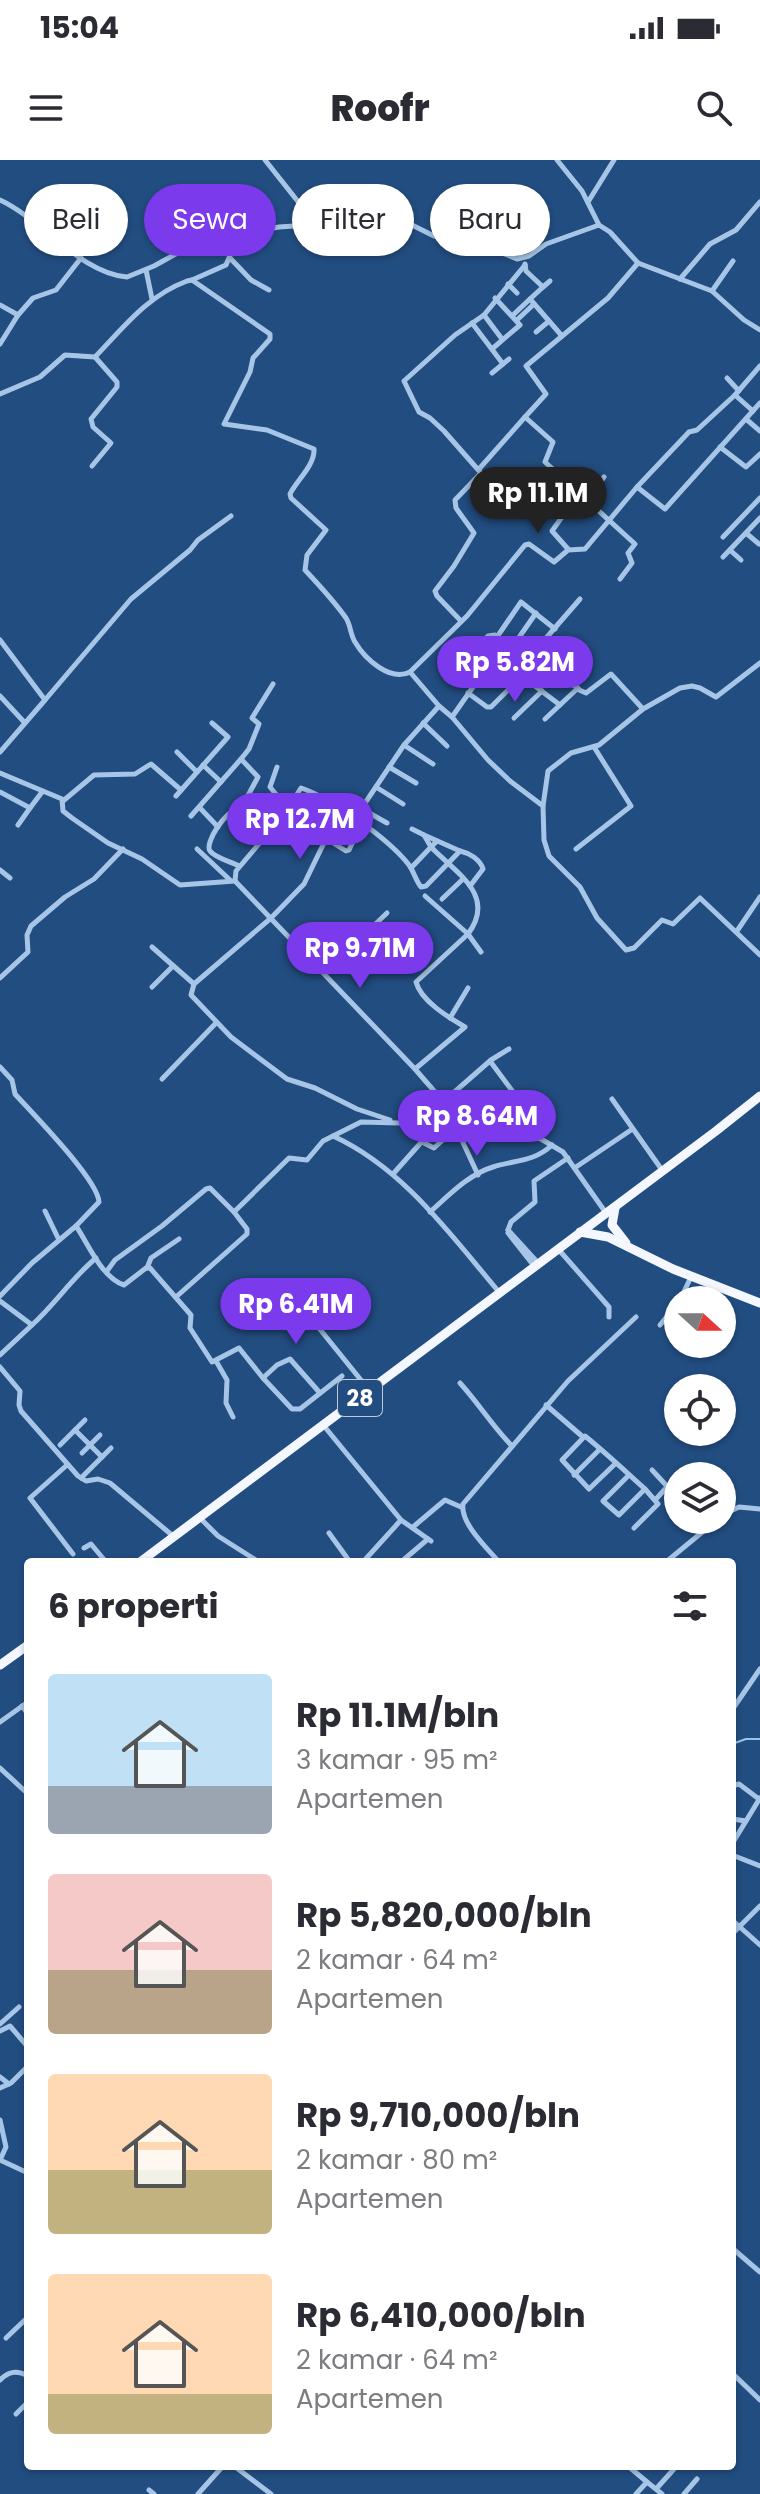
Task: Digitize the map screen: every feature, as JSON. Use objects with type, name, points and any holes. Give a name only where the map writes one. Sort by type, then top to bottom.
[{"type":"highway","name":"28","points":[[148,1558],[173,1536],[760,1096]]},
{"type":"highway","points":[[617,1205],[611,1219],[613,1226],[632,1248]]},
{"type":"highway","points":[[580,1232],[597,1233],[760,1303]]},
{"type":"highway","points":[[0,1665],[24,1648]]},
{"type":"street","points":[[265,160],[292,193]]},
{"type":"street","points":[[557,160],[588,202],[599,225],[610,232],[638,263],[712,291],[760,330]]},
{"type":"street","points":[[588,202],[614,160]]},
{"type":"street","points":[[0,200],[37,222],[90,264],[121,276],[146,270],[170,256]]},
{"type":"street","points":[[680,279],[710,244],[736,230],[760,202]]},
{"type":"street","points":[[550,243],[599,225]]},
{"type":"street","points":[[510,256],[517,259],[529,256]]},
{"type":"street","points":[[461,621],[435,591],[474,533],[456,508],[455,500],[480,476],[479,469],[436,422],[419,412],[404,381],[430,355],[484,315],[529,256]]},
{"type":"street","points":[[0,344],[33,298],[56,290],[81,258]]},
{"type":"street","points":[[95,357],[152,299],[222,268],[230,258],[251,280],[269,290]]},
{"type":"street","points":[[712,291],[733,261]]},
{"type":"street","points":[[479,469],[546,394],[526,364],[620,286],[638,263]]},
{"type":"street","points":[[525,265],[526,271],[543,287]]},
{"type":"street","points":[[146,270],[152,299]]},
{"type":"street","points":[[192,280],[271,336],[253,358],[250,372],[224,424],[267,430],[314,449],[312,461],[290,494],[326,530],[307,555],[305,570],[325,590],[348,622],[355,642],[375,663],[397,676],[410,672],[461,621],[525,545],[529,544],[554,562],[568,550],[585,549],[689,432],[697,430],[737,393],[760,366]]},
{"type":"street","points":[[515,318],[550,281]]},
{"type":"street","points":[[508,284],[517,293]]},
{"type":"street","points":[[492,349],[519,327],[515,318],[495,298]]},
{"type":"street","points":[[532,301],[562,336]]},
{"type":"street","points":[[0,305],[18,315]]},
{"type":"street","points":[[484,315],[502,339]]},
{"type":"street","points":[[536,332],[549,321]]},
{"type":"street","points":[[472,323],[503,364]]},
{"type":"street","points":[[0,394],[40,377],[65,355],[95,357],[117,382],[117,387],[91,419],[93,427],[111,443],[92,466]]},
{"type":"street","points":[[492,373],[509,359]]},
{"type":"street","points":[[727,378],[753,411]]},
{"type":"street","points":[[637,487],[664,509],[760,403]]},
{"type":"street","points":[[525,417],[553,442],[545,462],[635,544],[628,554],[632,563],[620,579]]},
{"type":"street","points":[[746,418],[760,431]]},
{"type":"street","points":[[720,447],[746,467],[760,454]]},
{"type":"street","points":[[588,499],[604,477]]},
{"type":"street","points":[[723,537],[760,498]]},
{"type":"street","points":[[0,752],[131,599],[198,540],[231,516]]},
{"type":"street","points":[[562,517],[552,531],[568,550]]},
{"type":"street","points":[[723,557],[760,518]]},
{"type":"street","points":[[746,533],[759,544]]},
{"type":"street","points":[[730,550],[741,560]]},
{"type":"street","points":[[540,645],[580,599]]},
{"type":"street","points":[[497,637],[521,602],[555,629]]},
{"type":"street","points":[[452,717],[471,690],[513,646],[536,613]]},
{"type":"street","points":[[536,662],[489,708],[471,690],[457,666],[488,636],[497,637],[586,693],[611,674],[643,709]]},
{"type":"street","points":[[0,640],[45,700]]},
{"type":"street","points":[[760,663],[716,697],[692,686],[680,688],[643,709],[594,747],[571,753],[549,769],[543,806],[544,840],[549,856],[580,887],[593,913],[626,950],[634,948],[662,920],[673,924],[700,898],[760,955]]},
{"type":"street","points":[[410,672],[488,760],[543,806]]},
{"type":"street","points":[[523,677],[560,705]]},
{"type":"street","points":[[191,816],[249,749],[259,724],[252,718],[273,684]]},
{"type":"street","points":[[545,719],[577,689]]},
{"type":"street","points":[[514,718],[542,691]]},
{"type":"street","points":[[0,696],[25,723]]},
{"type":"street","points":[[355,818],[404,745],[439,706]]},
{"type":"street","points":[[176,796],[228,737],[212,723]]},
{"type":"street","points":[[423,723],[447,746]]},
{"type":"street","points":[[404,745],[433,764]]},
{"type":"street","points":[[576,849],[631,806],[594,747]]},
{"type":"street","points":[[177,752],[197,772]]},
{"type":"street","points":[[241,759],[258,777],[245,801],[260,825]]},
{"type":"street","points":[[63,801],[94,775],[135,774],[151,764],[181,790]]},
{"type":"street","points":[[203,765],[221,782]]},
{"type":"street","points":[[277,767],[270,787],[286,811],[325,840],[342,850],[349,850],[362,823]]},
{"type":"street","points":[[389,767],[416,783]]},
{"type":"street","points":[[0,773],[63,801]]},
{"type":"street","points":[[376,787],[403,804]]},
{"type":"street","points":[[233,881],[239,866],[286,811],[301,788],[321,797],[379,834],[411,868],[419,886],[423,887],[460,851]]},
{"type":"street","points":[[0,792],[30,808]]},
{"type":"street","points":[[18,825],[42,792]]},
{"type":"street","points":[[307,828],[321,797]]},
{"type":"street","points":[[63,801],[65,813],[108,843],[180,885],[233,881]]},
{"type":"street","points":[[200,807],[218,827]]},
{"type":"street","points":[[362,809],[387,823]]},
{"type":"street","points":[[239,866],[209,850],[209,842],[228,813],[234,810],[269,831]]},
{"type":"street","points":[[340,810],[306,882],[271,918],[194,984],[192,999],[216,1023],[292,1082],[315,1088],[357,1109],[399,1123]]},
{"type":"street","points":[[412,829],[460,851],[482,866],[482,873],[470,886]]},
{"type":"street","points":[[415,1069],[465,1027],[421,993],[416,982],[468,934],[479,905],[477,893],[431,847],[424,835]]},
{"type":"street","points":[[411,868],[437,841]]},
{"type":"street","points":[[0,978],[28,952],[27,935],[36,920],[94,879],[123,849]]},
{"type":"street","points":[[197,849],[271,918],[415,1069],[457,1124],[478,1175]]},
{"type":"street","points":[[0,870],[10,878]]},
{"type":"street","points":[[442,899],[463,879]]},
{"type":"street","points":[[425,896],[468,934],[481,952]]},
{"type":"street","points":[[737,931],[760,897]]},
{"type":"street","points":[[324,973],[387,913]]},
{"type":"street","points":[[152,947],[194,984]]},
{"type":"street","points":[[152,987],[173,966]]},
{"type":"street","points":[[450,1018],[468,988]]},
{"type":"street","points":[[162,1079],[216,1023]]},
{"type":"street","points":[[443,1102],[490,1061],[509,1049]]},
{"type":"street","points":[[490,1061],[509,1082],[519,1100],[528,1135]]},
{"type":"street","points":[[0,1067],[12,1080],[15,1094],[88,1177],[100,1197],[99,1202],[76,1226],[32,1263],[0,1299],[32,1325]]},
{"type":"street","points":[[612,1099],[662,1171]]},
{"type":"street","points":[[234,1212],[289,1158],[307,1160],[323,1141],[333,1135],[361,1122],[399,1123],[430,1115],[457,1124],[490,1124],[552,1145],[576,1167],[602,1216]]},
{"type":"street","points":[[393,1174],[442,1119]]},
{"type":"street","points":[[422,1142],[434,1148],[457,1124]]},
{"type":"street","points":[[576,1167],[632,1130]]},
{"type":"street","points":[[333,1135],[363,1150],[393,1174],[500,1292]]},
{"type":"street","points":[[430,1212],[490,1168],[537,1158],[552,1145]]},
{"type":"street","points":[[537,1266],[512,1240],[509,1224],[535,1202],[534,1181],[568,1158]]},
{"type":"street","points":[[107,1271],[115,1260],[208,1188],[234,1212],[247,1229],[247,1234],[176,1297]]},
{"type":"street","points":[[45,1211],[59,1240]]},
{"type":"street","points":[[76,1226],[96,1258],[123,1285],[147,1268],[151,1258],[179,1239]]},
{"type":"street","points":[[558,1249],[608,1305],[609,1317]]},
{"type":"street","points":[[0,1355],[56,1303],[75,1276],[96,1258]]},
{"type":"street","points":[[147,1268],[191,1315],[190,1328],[212,1362],[239,1348],[294,1410],[300,1409],[342,1376]]},
{"type":"street","points":[[687,1286],[692,1276]]},
{"type":"street","points":[[281,1323],[296,1311],[306,1312],[370,1391]]},
{"type":"street","points":[[461,1507],[568,1381],[636,1317]]},
{"type":"street","points":[[660,1325],[664,1320]]},
{"type":"street","points":[[263,1378],[284,1360],[290,1359],[320,1393]]},
{"type":"street","points":[[216,1361],[227,1380],[226,1403],[233,1417]]},
{"type":"street","points":[[0,1367],[20,1391],[21,1411],[67,1465],[81,1478],[90,1482],[98,1479]]},
{"type":"street","points":[[460,1383],[511,1445]]},
{"type":"street","points":[[546,1405],[656,1499],[657,1505],[634,1528]]},
{"type":"street","points":[[60,1445],[85,1420]]},
{"type":"street","points":[[323,1425],[401,1520],[429,1540],[406,1558]]},
{"type":"street","points":[[75,1430],[102,1457]]},
{"type":"street","points":[[82,1453],[100,1435]]},
{"type":"street","points":[[583,1437],[562,1459],[589,1489],[616,1463]]},
{"type":"street","points":[[81,1478],[111,1448]]},
{"type":"street","points":[[574,1475],[600,1449]]},
{"type":"street","points":[[67,1465],[30,1499],[73,1554]]},
{"type":"street","points":[[89,1470],[98,1479],[119,1490],[173,1536]]},
{"type":"street","points":[[652,1470],[664,1484]]},
{"type":"street","points":[[629,1475],[603,1501],[617,1515],[645,1489]]},
{"type":"street","points":[[656,1499],[664,1490]]},
{"type":"street","points":[[413,1527],[445,1500],[461,1507],[472,1529],[496,1558]]},
{"type":"street","points":[[736,1508],[760,1509]]},
{"type":"street","points":[[199,1517],[218,1536],[253,1558]]},
{"type":"street","points":[[367,1558],[401,1520]]},
{"type":"street","points":[[329,1533],[347,1558]]},
{"type":"street","points":[[671,1558],[700,1534]]},
{"type":"street","points":[[84,1548],[91,1544],[103,1558]]},
{"type":"street","points":[[736,1704],[760,1669]]},
{"type":"street","points":[[0,1722],[22,1706],[24,1709]]},
{"type":"street","points":[[0,1768],[24,1790]]},
{"type":"street","points":[[736,1784],[760,1799],[736,1837]]},
{"type":"street","points":[[736,1820],[746,1821]]},
{"type":"street","points":[[736,1857],[760,1866]]},
{"type":"street","points":[[736,1930],[760,1906]]},
{"type":"street","points":[[736,1924],[760,1945]]},
{"type":"street","points":[[0,2029],[19,2007]]},
{"type":"street","points":[[0,2029],[10,2026],[24,2042]]},
{"type":"street","points":[[0,2088],[24,2070]]},
{"type":"street","points":[[0,2077],[9,2084]]},
{"type":"street","points":[[0,2120],[6,2147],[0,2160],[24,2171]]},
{"type":"street","points":[[736,2251],[760,2272]]},
{"type":"street","points":[[6,2338],[24,2321]]},
{"type":"street","points":[[0,2380],[11,2372],[24,2374]]},
{"type":"street","points":[[736,2377],[760,2400]]},
{"type":"street","points":[[16,2414],[24,2406]]},
{"type":"street","points":[[198,2494],[219,2470]]},
{"type":"street","points":[[239,2470],[271,2494]]},
{"type":"street","points":[[633,2470],[662,2494]]},
{"type":"street","points":[[656,2489],[671,2470]]},
{"type":"street","points":[[684,2494],[697,2479]]},
{"type":"street","points":[[639,2493],[647,2482]]},
{"type":"waterway","points":[[736,1743],[760,1739]]}]
